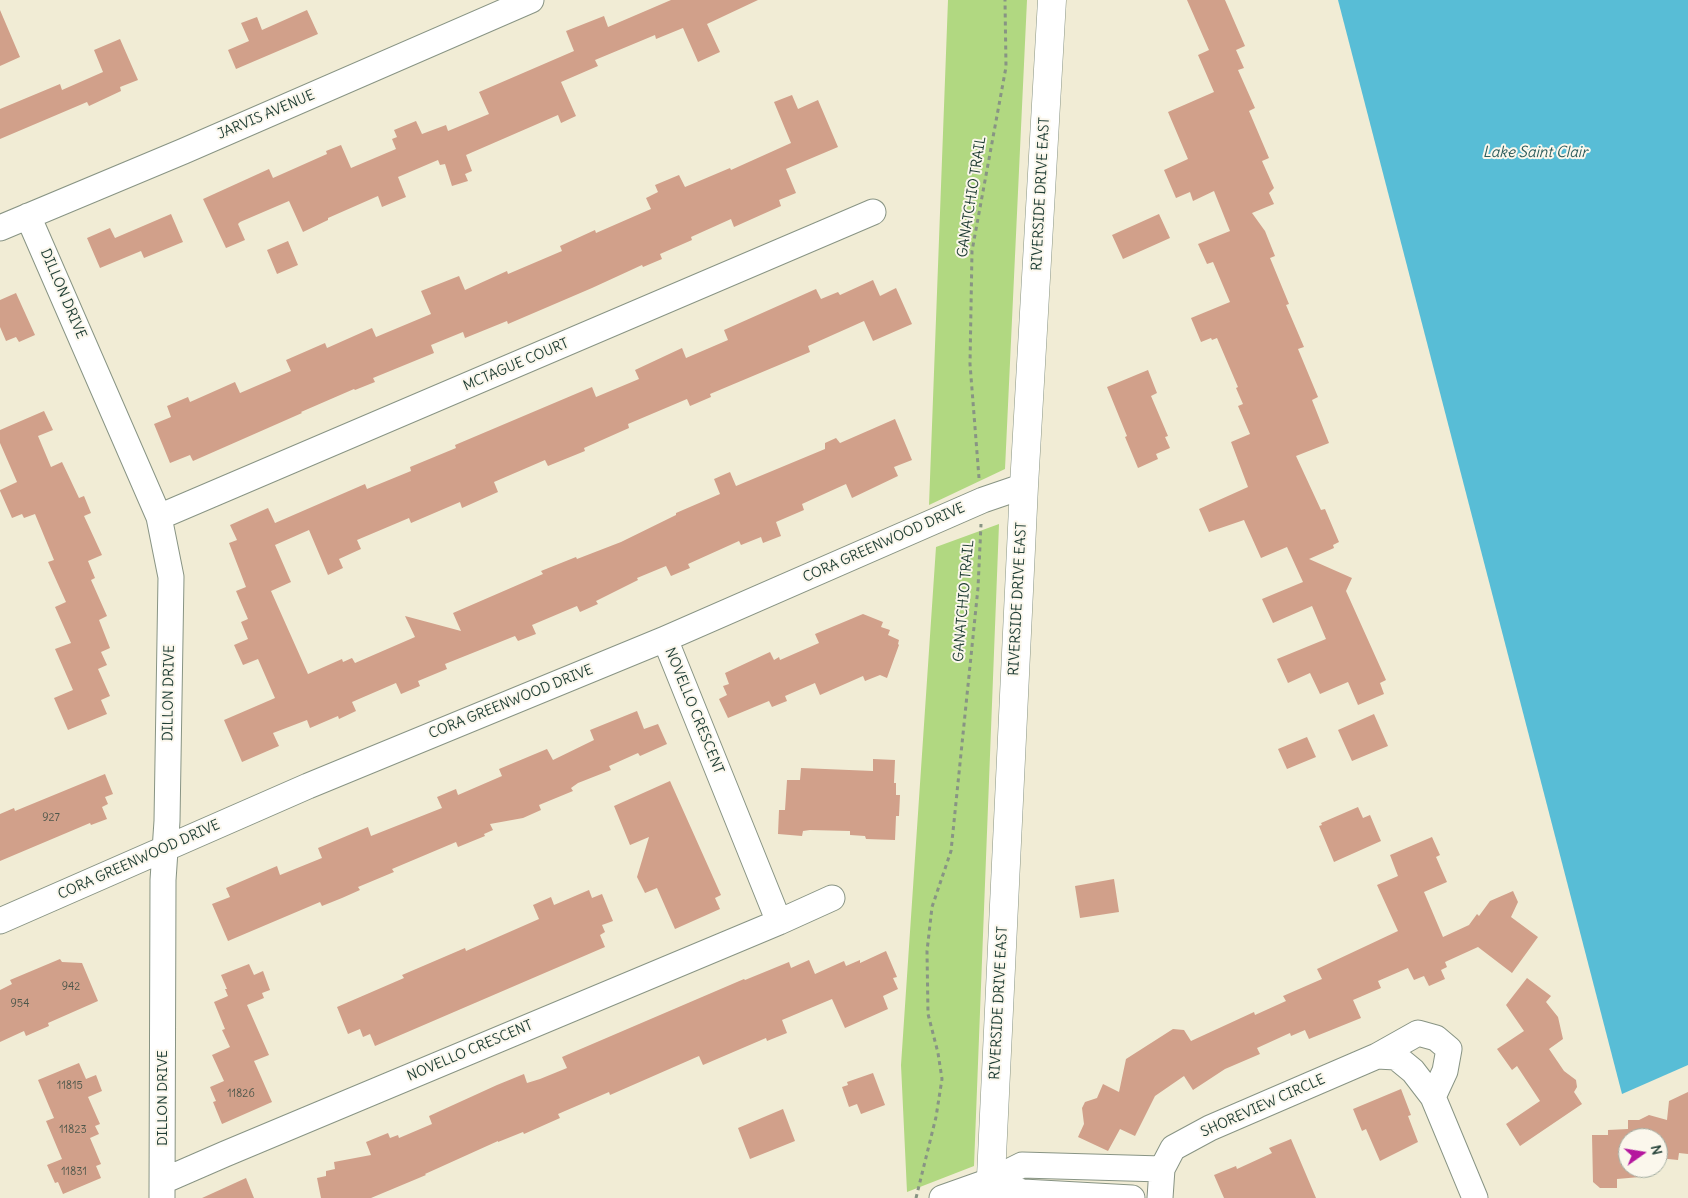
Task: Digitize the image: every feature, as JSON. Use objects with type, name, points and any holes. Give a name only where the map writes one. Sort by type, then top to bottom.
[{"type":"main road","name":"RIVERSIDE DRIVE EAST","points":[[990,1189],[1024,486],[1052,0]]},
{"type":"street","name":"JARVIS AVENUE","points":[[0,228],[193,147],[531,0]]},
{"type":"street","name":"MCTAGUE COURT","points":[[159,517],[873,212]]},
{"type":"street","name":"DILLON DRIVE","points":[[28,216],[159,517],[170,577],[166,848],[163,890],[162,1190]]},
{"type":"street","name":"CORA GREENWOOD DRIVE","points":[[0,921],[308,786],[665,639],[983,500],[1024,486]]},
{"type":"street","name":"NOVELLO CRESCENT","points":[[665,639],[779,922]]},
{"type":"street","name":"NOVELLO CRESCENT","points":[[162,1190],[225,1154],[779,922],[832,898]]},
{"type":"street","name":"SHOREVIEW CIRCLE","points":[[1160,1198],[1162,1169],[1173,1148],[1210,1128],[1377,1056],[1418,1033],[1436,1038],[1449,1049],[1445,1071],[1433,1097]]},
{"type":"street","points":[[1377,1056],[1396,1057],[1413,1071],[1433,1097],[1475,1198]]},
{"type":"street","points":[[990,1189],[1022,1165],[1162,1169]]},
{"type":"street","points":[[942,1198],[990,1189],[1132,1198]]},
{"type":"path","name":"GANATCHIO TRAIL","points":[[916,1198],[936,1118],[942,1079],[938,1053],[928,1014],[927,951],[932,907],[951,851],[978,588],[983,500],[977,470],[970,364],[972,250],[1006,67],[1005,0]]},
{"type":"green space","points":[[948,0],[1027,0],[1005,469],[929,505]]},
{"type":"green space","points":[[999,524],[974,1166],[907,1192],[901,1065],[936,547]]},
{"type":"water","name":"Lake Saint Clair","points":[[1338,0],[1688,0],[1688,1065],[1622,1094]]},
{"type":"building","points":[[671,0],[758,0],[707,24],[720,52],[698,62],[683,28],[656,39],[655,35],[595,60],[598,66],[561,82],[576,116],[561,123],[558,115],[466,155],[472,171],[465,174],[468,181],[452,186],[445,164],[440,165],[438,160],[398,177],[406,197],[382,207],[378,196],[328,218],[328,220],[303,232],[289,201],[240,222],[238,224],[245,240],[226,248],[203,199],[269,169],[273,178],[327,154],[326,151],[341,145],[351,168],[396,149],[392,139],[397,137],[394,130],[416,121],[422,134],[446,125],[448,131],[489,114],[479,92],[574,51],[566,31],[604,16],[608,27]]},
{"type":"building","points":[[1187,0],[1225,0],[1245,46],[1236,50],[1244,68],[1238,70],[1255,108],[1249,111],[1269,158],[1262,161],[1274,188],[1269,193],[1274,204],[1252,213],[1265,231],[1275,256],[1270,258],[1289,304],[1286,305],[1304,347],[1298,349],[1318,397],[1312,400],[1329,443],[1296,456],[1321,510],[1325,509],[1339,542],[1333,545],[1334,548],[1309,559],[1352,578],[1346,591],[1386,680],[1380,683],[1384,694],[1358,705],[1348,682],[1320,694],[1310,673],[1288,683],[1277,659],[1326,639],[1312,606],[1273,623],[1262,599],[1303,582],[1287,547],[1261,558],[1244,520],[1209,532],[1199,509],[1248,487],[1231,442],[1250,434],[1238,406],[1243,404],[1236,388],[1238,387],[1217,338],[1201,342],[1191,318],[1230,302],[1213,262],[1207,264],[1198,244],[1230,231],[1214,191],[1193,201],[1190,192],[1176,198],[1164,170],[1188,159],[1168,112],[1214,92],[1198,55],[1209,50]]},
{"type":"building","points":[[0,10],[20,57],[0,66]]},
{"type":"building","points":[[307,10],[318,34],[236,69],[228,50],[249,41],[241,23],[257,17],[262,30]]},
{"type":"building","points":[[120,39],[138,80],[120,87],[121,91],[89,106],[87,102],[0,139],[0,109],[60,84],[62,90],[103,72],[94,50]]},
{"type":"building","points":[[792,95],[798,109],[818,100],[838,147],[786,169],[796,193],[779,200],[781,206],[734,227],[731,219],[691,237],[692,240],[660,254],[662,259],[643,267],[642,265],[508,324],[507,321],[465,338],[463,332],[431,345],[434,353],[373,378],[375,382],[301,412],[193,461],[190,455],[170,463],[154,424],[171,417],[167,406],[188,397],[190,402],[235,382],[240,393],[291,371],[286,360],[325,343],[327,348],[372,328],[376,337],[431,314],[421,291],[459,276],[465,290],[507,271],[508,274],[562,251],[560,246],[595,230],[596,233],[651,209],[646,198],[658,192],[655,185],[679,175],[685,187],[730,168],[731,170],[791,143],[774,102]]},
{"type":"building","points":[[171,214],[183,242],[144,258],[141,251],[100,268],[87,238],[110,228],[115,238]]},
{"type":"building","points":[[1159,214],[1170,238],[1123,259],[1112,235]]},
{"type":"building","points":[[288,241],[298,265],[277,274],[267,250]]},
{"type":"building","points":[[873,280],[880,296],[896,288],[912,324],[873,341],[864,321],[808,346],[810,352],[710,394],[711,397],[690,406],[687,399],[628,424],[629,428],[584,448],[585,451],[548,466],[545,460],[494,482],[498,492],[462,508],[460,502],[411,523],[409,518],[357,540],[361,549],[339,559],[343,568],[328,575],[309,530],[275,545],[291,582],[271,591],[308,674],[342,659],[343,662],[352,658],[355,663],[415,637],[405,616],[461,631],[453,613],[543,574],[541,571],[621,542],[676,515],[676,513],[720,494],[714,479],[730,472],[736,486],[825,449],[825,443],[836,438],[840,443],[895,419],[912,460],[894,467],[898,476],[852,498],[846,484],[802,504],[804,510],[776,522],[781,536],[763,543],[761,537],[741,545],[739,541],[688,564],[690,568],[671,576],[666,566],[637,578],[638,580],[596,601],[598,604],[580,612],[577,606],[532,625],[536,634],[518,641],[515,636],[445,664],[447,669],[418,681],[420,686],[401,694],[396,683],[352,702],[356,711],[339,719],[338,716],[310,728],[307,720],[273,733],[279,746],[242,762],[224,720],[275,698],[258,659],[243,665],[234,645],[248,639],[241,622],[248,619],[236,591],[246,587],[229,543],[237,540],[230,525],[268,508],[275,523],[365,484],[367,489],[411,471],[410,467],[456,448],[455,445],[592,387],[596,397],[639,379],[635,370],[682,348],[686,358],[728,340],[724,330],[816,289],[821,299],[838,292],[840,295]]},
{"type":"building","points":[[16,293],[35,335],[19,342],[16,337],[6,341],[0,327],[0,300]]},
{"type":"building","points":[[1148,370],[1157,393],[1151,396],[1168,436],[1165,437],[1170,448],[1156,454],[1158,459],[1138,468],[1107,387]]},
{"type":"building","points":[[44,411],[53,430],[38,436],[51,467],[62,462],[79,498],[84,496],[91,513],[84,516],[102,555],[88,561],[95,578],[91,580],[107,616],[99,620],[110,648],[101,652],[107,665],[98,669],[110,696],[101,700],[107,714],[68,730],[54,698],[73,690],[55,649],[71,643],[55,607],[66,602],[48,562],[54,560],[35,514],[24,518],[22,514],[12,518],[0,491],[17,482],[0,443],[0,430]]},
{"type":"building","points":[[863,614],[883,622],[881,627],[890,630],[888,635],[899,640],[899,645],[887,678],[880,675],[865,681],[863,676],[820,695],[815,683],[785,696],[787,701],[772,707],[769,701],[728,718],[719,699],[727,695],[723,686],[729,684],[725,673],[770,652],[774,660],[779,657],[780,660],[819,643],[815,634]]},
{"type":"building","points":[[637,711],[644,729],[658,724],[667,744],[640,756],[638,753],[609,766],[611,770],[578,783],[571,788],[573,791],[539,805],[541,810],[523,818],[490,824],[493,830],[484,834],[485,836],[458,847],[456,842],[392,869],[394,872],[358,887],[360,890],[342,898],[322,906],[320,902],[228,941],[212,904],[230,897],[226,888],[277,866],[280,875],[322,858],[318,848],[368,827],[371,836],[442,808],[437,797],[456,789],[458,795],[502,776],[499,769],[547,749],[553,760],[594,740],[590,730]]},
{"type":"building","points":[[1374,714],[1388,746],[1352,761],[1338,730]]},
{"type":"building","points":[[1307,737],[1316,757],[1287,769],[1278,749]]},
{"type":"building","points":[[873,759],[895,760],[894,783],[896,783],[896,795],[900,795],[899,816],[896,816],[895,840],[866,839],[865,836],[850,835],[850,831],[810,830],[803,831],[802,836],[778,834],[779,810],[785,810],[787,780],[800,780],[801,768],[873,771]]},
{"type":"building","points":[[105,774],[113,794],[105,797],[108,804],[102,807],[107,819],[91,825],[90,823],[0,861],[0,814],[14,808],[15,811]]},
{"type":"building","points":[[670,781],[721,895],[715,898],[720,909],[675,929],[657,888],[645,893],[637,877],[649,837],[630,845],[614,806]]},
{"type":"building","points":[[1358,807],[1363,818],[1370,815],[1381,841],[1334,862],[1319,826],[1322,825],[1321,823]]},
{"type":"building","points":[[1432,837],[1440,855],[1436,857],[1447,882],[1424,892],[1443,937],[1469,925],[1477,914],[1479,916],[1490,901],[1513,891],[1518,902],[1511,917],[1538,937],[1512,973],[1478,947],[1445,962],[1447,967],[1441,970],[1445,979],[1429,986],[1424,976],[1414,980],[1408,968],[1378,981],[1381,988],[1353,1000],[1361,1018],[1309,1039],[1305,1030],[1291,1036],[1290,1033],[1257,1048],[1260,1054],[1225,1069],[1193,1090],[1184,1076],[1155,1096],[1135,1136],[1120,1129],[1108,1151],[1078,1137],[1084,1124],[1082,1108],[1085,1102],[1097,1098],[1103,1084],[1119,1092],[1126,1059],[1173,1029],[1184,1030],[1191,1041],[1254,1012],[1255,1015],[1286,1001],[1283,996],[1322,979],[1317,969],[1398,931],[1377,885],[1398,876],[1390,855]]},
{"type":"building","points":[[1114,879],[1119,912],[1080,918],[1075,886]]},
{"type":"building","points":[[589,890],[592,898],[602,894],[613,921],[602,925],[605,932],[600,935],[605,947],[375,1046],[370,1034],[363,1037],[360,1029],[348,1034],[337,1007],[404,978],[402,975],[465,948],[466,951],[539,919],[533,905],[551,897],[554,905]]},
{"type":"building","points":[[886,951],[897,977],[893,978],[898,989],[883,996],[888,1009],[845,1028],[832,999],[782,1020],[787,1033],[767,1041],[766,1038],[703,1065],[699,1056],[610,1095],[609,1092],[558,1114],[560,1118],[524,1134],[523,1132],[498,1141],[426,1175],[371,1198],[321,1198],[317,1178],[326,1176],[326,1171],[335,1169],[334,1162],[371,1155],[366,1142],[388,1133],[390,1138],[398,1135],[399,1138],[432,1124],[429,1116],[524,1074],[527,1083],[567,1068],[562,1057],[744,979],[789,962],[791,968],[809,960],[815,974],[844,961],[846,966],[860,960],[860,963]]},
{"type":"building","points":[[60,959],[62,962],[82,963],[98,1001],[48,1023],[49,1026],[26,1036],[24,1031],[0,1042],[0,990],[12,984],[10,980]]},
{"type":"building","points":[[249,964],[254,975],[263,971],[270,990],[262,993],[264,998],[247,1005],[269,1055],[254,1061],[272,1102],[222,1124],[213,1102],[216,1101],[210,1087],[224,1081],[212,1055],[230,1047],[222,1030],[225,1029],[214,1002],[228,996],[221,975]]},
{"type":"building","points":[[1527,978],[1551,996],[1546,1002],[1558,1017],[1563,1039],[1549,1049],[1564,1071],[1576,1080],[1577,1087],[1574,1092],[1582,1104],[1520,1146],[1506,1124],[1540,1101],[1517,1066],[1512,1070],[1497,1049],[1524,1031],[1506,1005]]},
{"type":"building","points":[[79,1063],[86,1079],[96,1075],[102,1091],[88,1097],[100,1124],[95,1126],[99,1134],[90,1138],[101,1164],[96,1166],[101,1178],[63,1194],[58,1182],[55,1183],[47,1165],[62,1159],[46,1121],[54,1118],[38,1080]]},
{"type":"building","points":[[873,1073],[885,1105],[861,1114],[857,1104],[849,1107],[842,1087],[848,1085],[847,1082]]},
{"type":"building","points":[[1401,1089],[1411,1115],[1408,1116],[1418,1142],[1380,1161],[1366,1129],[1362,1131],[1353,1109]]},
{"type":"building","points":[[1688,1092],[1688,1154],[1679,1153],[1678,1160],[1668,1159],[1668,1128],[1628,1128],[1628,1120],[1639,1120],[1649,1115],[1667,1120],[1669,1101]]},
{"type":"building","points":[[783,1109],[795,1141],[750,1159],[738,1128]]},
{"type":"building","points":[[1608,1130],[1618,1130],[1618,1178],[1628,1178],[1617,1179],[1617,1188],[1600,1188],[1593,1182],[1592,1135],[1608,1135]]},
{"type":"building","points":[[1291,1139],[1316,1198],[1224,1198],[1214,1175],[1236,1166],[1237,1169],[1272,1153],[1269,1148]]},
{"type":"building","points":[[246,1178],[254,1198],[202,1198]]}]
